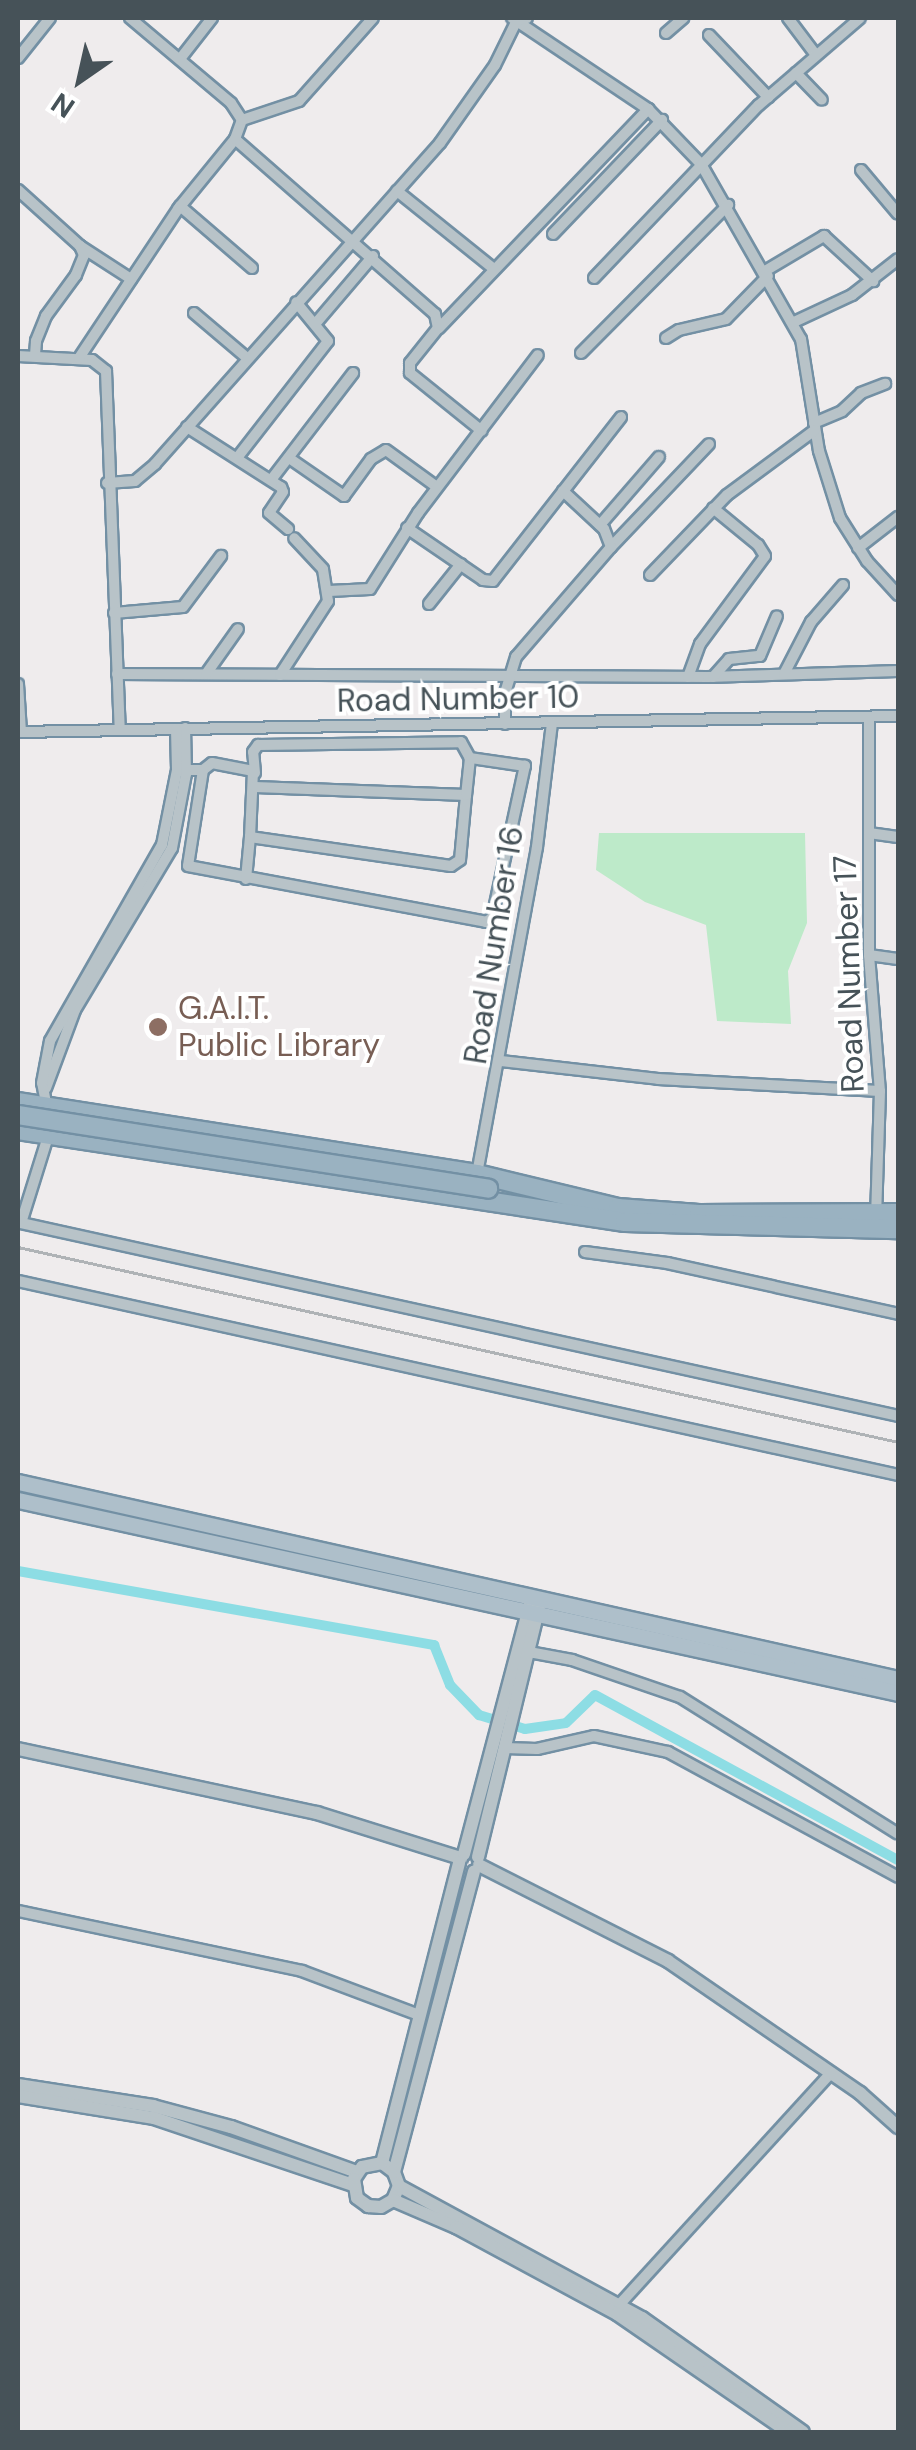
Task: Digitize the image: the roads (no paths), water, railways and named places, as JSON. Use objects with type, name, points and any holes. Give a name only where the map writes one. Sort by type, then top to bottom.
[{"type":"highway","points":[[18,1102],[46,1098],[497,1188],[625,1222],[876,1222],[898,1229]]},
{"type":"highway","points":[[18,1115],[497,1188]]},
{"type":"highway","points":[[18,1130],[497,1188]]},
{"type":"highway","points":[[876,1222],[898,1213]]},
{"type":"main road","points":[[18,1482],[898,1693]]},
{"type":"main road","points":[[18,1500],[898,1679]]},
{"type":"street","points":[[18,58],[50,18]]},
{"type":"street","points":[[130,18],[230,103],[242,120]]},
{"type":"street","points":[[180,59],[212,18]]},
{"type":"street","points":[[242,120],[299,101],[373,18]]},
{"type":"street","points":[[107,483],[135,481],[144,475],[187,428],[454,126],[495,65],[519,18],[662,120],[701,164],[794,322],[806,358],[815,426],[831,497],[858,548],[898,595]]},
{"type":"street","points":[[666,34],[684,18]]},
{"type":"street","points":[[788,18],[816,55]]},
{"type":"street","points":[[594,278],[768,97],[860,18]]},
{"type":"street","points":[[709,35],[768,97]]},
{"type":"street","points":[[796,73],[822,100]]},
{"type":"street","points":[[482,431],[410,374],[410,364],[438,328],[648,109]]},
{"type":"street","points":[[79,358],[180,206],[235,139],[242,120]]},
{"type":"street","points":[[554,234],[662,120]]},
{"type":"street","points":[[235,139],[265,169],[373,256],[435,314],[438,328]]},
{"type":"street","points":[[861,170],[898,214]]},
{"type":"street","points":[[18,190],[80,246],[131,280]]},
{"type":"street","points":[[397,190],[494,269]]},
{"type":"street","points":[[180,206],[252,268]]},
{"type":"street","points":[[581,353],[728,206]]},
{"type":"street","points":[[666,338],[679,330],[726,319],[767,274],[824,236],[873,281]]},
{"type":"street","points":[[35,356],[46,316],[81,265],[84,255],[80,246]]},
{"type":"street","points":[[316,323],[373,256]]},
{"type":"street","points":[[794,322],[873,281],[898,260]]},
{"type":"street","points":[[236,458],[326,345],[326,335],[296,302]]},
{"type":"street","points":[[194,314],[246,358]]},
{"type":"street","points":[[329,592],[370,589],[407,528],[538,355]]},
{"type":"street","points":[[18,356],[79,358],[96,361],[106,371],[107,483],[120,729]]},
{"type":"street","points":[[271,480],[352,374]]},
{"type":"street","points":[[650,576],[713,508],[815,426],[842,412],[860,392],[885,384]]},
{"type":"street","points":[[407,528],[493,582],[621,417]]},
{"type":"street","points":[[187,428],[283,490],[269,513],[323,569],[329,592],[325,611],[280,674]]},
{"type":"street","points":[[505,724],[509,675],[523,647],[610,547],[710,444]]},
{"type":"street","points":[[289,458],[344,496],[371,459],[386,450],[437,487]]},
{"type":"street","points":[[600,525],[659,456]]},
{"type":"street","points":[[563,491],[600,525],[609,536],[610,547]]},
{"type":"street","points":[[688,677],[700,644],[765,556],[758,544],[713,508]]},
{"type":"street","points":[[858,548],[898,517]]},
{"type":"street","points":[[114,613],[183,607],[221,556]]},
{"type":"street","points":[[428,604],[461,564]]},
{"type":"street","points":[[784,674],[811,622],[843,585]]},
{"type":"street","points":[[714,677],[729,658],[760,656],[777,616]]},
{"type":"street","points":[[206,674],[238,629]]},
{"type":"street","points":[[118,674],[714,677],[898,671]]},
{"type":"street","points":[[18,684],[20,732]]},
{"type":"street","name":"Road Number 10","points":[[20,732],[898,716]]},
{"type":"street","name":"Road Number 17","points":[[869,717],[869,955],[880,1091],[876,1222]]},
{"type":"street","name":"Road Number 16","points":[[497,1188],[501,1061],[537,847],[552,723]]},
{"type":"street","points":[[180,728],[182,770],[155,860],[46,1056],[42,1083],[50,1135],[20,1222],[898,1416]]},
{"type":"street","points":[[246,879],[250,836],[256,787],[254,752],[258,746],[461,742],[470,758],[460,860],[451,866],[250,836]]},
{"type":"street","points":[[203,770],[186,863],[192,868],[486,922],[492,918],[527,771],[520,764],[470,758]]},
{"type":"street","points":[[182,770],[203,770],[212,763],[255,773]]},
{"type":"street","points":[[256,787],[466,795]]},
{"type":"street","points":[[869,833],[898,837]]},
{"type":"street","points":[[869,955],[898,959]]},
{"type":"street","points":[[501,1061],[658,1078],[880,1091]]},
{"type":"street","points":[[585,1252],[667,1264],[898,1314]]},
{"type":"street","points":[[18,1281],[898,1476]]},
{"type":"street","points":[[509,1713],[529,1652],[534,1607]]},
{"type":"street","points":[[534,1607],[503,1742],[419,2015],[382,2163],[396,2186],[456,2227],[617,2314],[788,2432]]},
{"type":"street","points":[[529,1652],[572,1660],[680,1697],[898,1834]]},
{"type":"street","points":[[503,1742],[536,1749],[594,1736],[668,1752],[898,1877]]},
{"type":"street","points":[[18,1748],[317,1814],[469,1861],[668,1962],[832,2073],[898,2127]]},
{"type":"street","points":[[382,2163],[368,2164],[355,2179],[357,2198],[368,2206],[382,2207],[396,2186],[469,1861]]},
{"type":"street","points":[[18,1911],[302,1972],[419,2015]]},
{"type":"street","points":[[620,2304],[832,2073]]},
{"type":"street","points":[[18,2084],[153,2106],[230,2127],[355,2179]]},
{"type":"street","points":[[18,2096],[154,2118],[355,2179]]},
{"type":"street","points":[[396,2186],[620,2304],[804,2432]]},
{"type":"waterway","points":[[18,1571],[434,1645],[450,1685],[479,1715],[525,1729],[566,1723],[595,1695],[898,1860]]},
{"type":"railway","points":[[18,1247],[898,1442]]},
{"type":"place","name":"G.A.I.T. Public Library","points":[[158,1027]]}]
